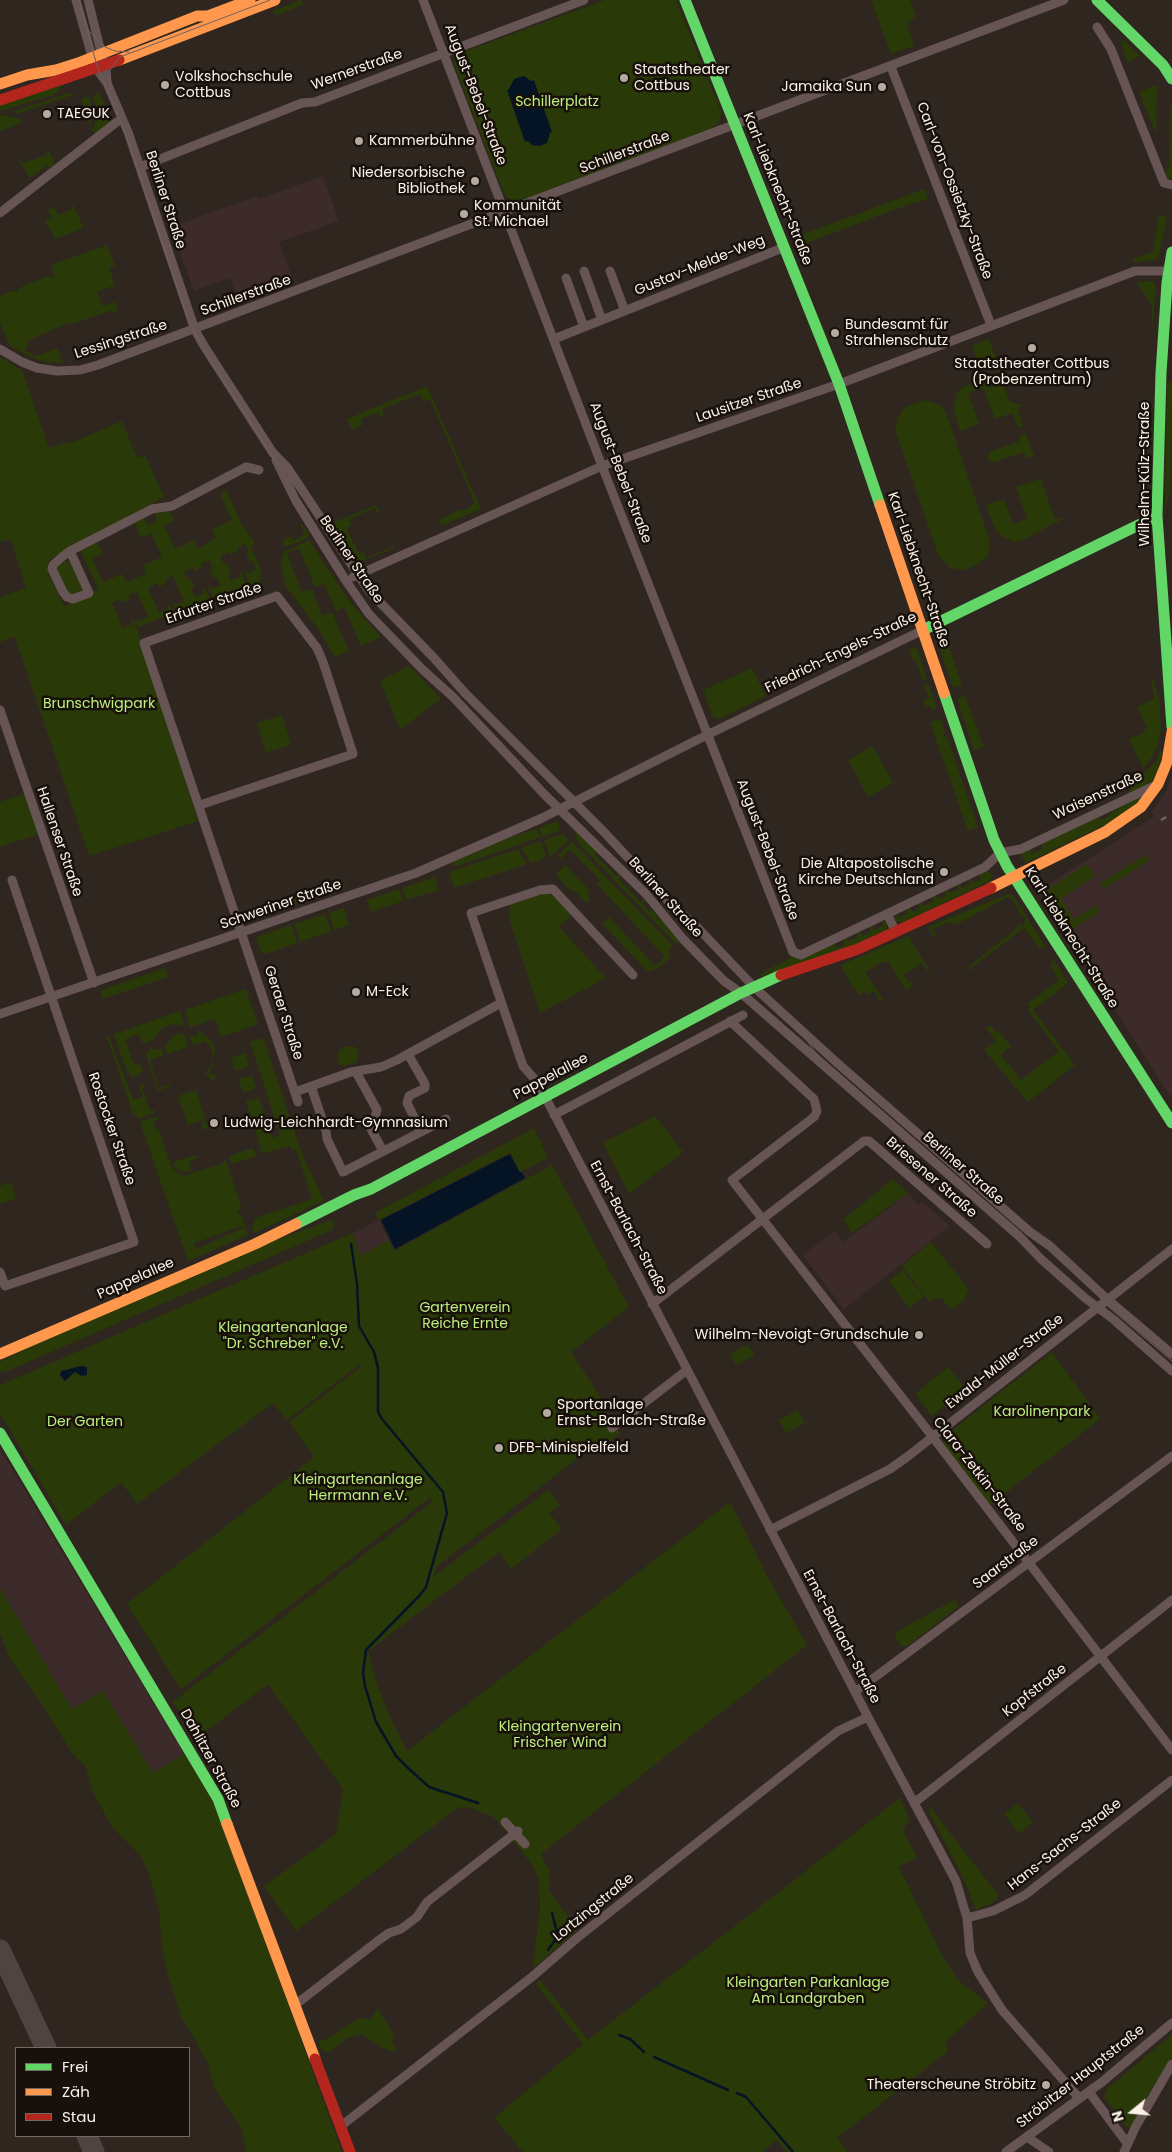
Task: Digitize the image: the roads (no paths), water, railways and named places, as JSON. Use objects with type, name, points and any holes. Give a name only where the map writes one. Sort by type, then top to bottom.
[{"type":"main road","points":[[0,100],[98,60],[197,16],[208,16],[250,0]]},
{"type":"main road","points":[[0,84],[27,75],[98,60],[275,0]]},
{"type":"main road","name":"Karl-Liebknecht-Straße","points":[[685,0],[839,384],[967,765],[1000,854],[1172,1122]]},
{"type":"main road","points":[[1097,0],[1163,65],[1172,79]]},
{"type":"main road","name":"Wilhelm-Külz-Straße","points":[[1172,252],[1161,373],[1157,516],[1172,727]]},
{"type":"main road","name":"Friedrich-Engels-Straße","points":[[923,630],[1157,516]]},
{"type":"main road","points":[[1158,784],[1167,762],[1172,732]]},
{"type":"main road","name":"Waisenstraße","points":[[747,990],[784,974],[858,949],[1015,877],[1124,821],[1141,807],[1158,784]]},
{"type":"main road","name":"Pappelallee","points":[[0,1354],[283,1231],[354,1195],[371,1189],[747,990]]},
{"type":"main road","name":"Dahlitzer Straße","points":[[0,1433],[218,1799],[350,2152]]},
{"type":"street","name":"Berliner Straße","points":[[76,0],[140,167],[195,330],[274,453],[296,501],[359,601],[422,669],[569,804],[604,832],[664,897],[698,927],[747,990],[1019,1236],[1041,1259],[1102,1304]]},
{"type":"street","name":"Berliner Straße","points":[[88,0],[98,60]]},
{"type":"street","name":"August-Bebel-Straße","points":[[424,0],[602,466],[791,949],[796,954]]},
{"type":"street","name":"Wernerstraße","points":[[140,167],[194,144],[302,103],[315,102],[584,0]]},
{"type":"street","name":"Schillerstraße","points":[[195,330],[1064,0]]},
{"type":"street","points":[[1096,27],[1111,49],[1164,183],[1172,185]]},
{"type":"street","name":"Carl-von-Ossietzky-Straße","points":[[891,66],[991,325]]},
{"type":"street","points":[[0,213],[122,118]]},
{"type":"street","name":"Gustav-Melde-Weg","points":[[554,339],[785,247]]},
{"type":"street","points":[[584,271],[602,320]]},
{"type":"street","name":"Gustav-Melde-Weg","points":[[610,271],[625,311]]},
{"type":"street","name":"Lausitzer Straße","points":[[346,581],[602,466],[839,384],[1135,271],[1169,271]]},
{"type":"street","points":[[566,278],[584,327]]},
{"type":"street","name":"Lessingstraße","points":[[0,348],[22,362],[37,368],[57,371],[80,370],[195,330]]},
{"type":"street","name":"Berliner Straße","points":[[274,453],[287,467],[374,598],[434,658],[569,804],[683,939],[724,981],[747,990],[835,1061],[1030,1232],[1050,1246],[1102,1304]]},
{"type":"street","points":[[70,552],[89,593],[73,599],[67,597],[63,592],[52,569],[56,562],[70,552],[152,509],[172,506],[246,467],[259,470]]},
{"type":"street","name":"Erfurter Straße","points":[[200,805],[353,754],[326,669],[317,648],[277,596],[144,642],[242,933]]},
{"type":"street","name":"Friedrich-Engels-Straße","points":[[569,804],[923,630]]},
{"type":"street","name":"Hallenser Straße","points":[[0,710],[94,983]]},
{"type":"street","name":"Waisenstraße","points":[[796,954],[801,955],[985,867],[1000,854],[1022,849],[1158,784]]},
{"type":"street","name":"Schweriner Straße","points":[[0,1014],[407,877],[569,804]]},
{"type":"street","name":"Rostocker Straße","points":[[0,1272],[5,1286],[134,1242],[12,880]]},
{"type":"street","name":"Ernst-Barlach-Straße","points":[[633,975],[553,889],[540,890],[471,913],[523,1066],[538,1083],[868,1718],[956,1881],[967,1918],[970,1953],[988,1989],[1002,2010],[1079,2098]]},
{"type":"street","points":[[887,914],[896,932]]},
{"type":"street","name":"Geraer Straße","points":[[242,933],[298,1102]]},
{"type":"street","points":[[294,1092],[356,1072],[381,1067],[501,1003]]},
{"type":"street","points":[[554,1115],[743,1015]]},
{"type":"street","points":[[730,1022],[814,1099],[817,1106],[814,1117],[732,1180],[761,1219]]},
{"type":"street","points":[[408,1054],[425,1084],[425,1088],[409,1096],[407,1103],[421,1131]]},
{"type":"street","points":[[356,1072],[377,1110],[371,1128],[383,1151]]},
{"type":"street","points":[[311,1086],[327,1139],[343,1172],[446,1118]]},
{"type":"street","name":"Briesener Straße","points":[[652,1304],[858,1144],[866,1141],[987,1244]]},
{"type":"street","name":"Clara-Zetkin-Straße","points":[[761,1219],[932,1436],[1172,1750]]},
{"type":"street","name":"Ewald-Müller-Straße","points":[[770,1530],[890,1469],[1172,1249]]},
{"type":"street","points":[[1102,1304],[1172,1354]]},
{"type":"street","points":[[1102,1304],[1172,1371]]},
{"type":"street","points":[[612,1428],[687,1370]]},
{"type":"street","name":"Saarstraße","points":[[855,1692],[1172,1456]]},
{"type":"street","name":"Kopfstraße","points":[[914,1804],[1172,1600]]},
{"type":"street","name":"Lortzingstraße","points":[[341,2126],[533,1976],[585,1932],[838,1731],[868,1718]]},
{"type":"street","name":"Hans-Sachs-Straße","points":[[967,1918],[993,1911],[1025,1895],[1172,1780]]},
{"type":"street","points":[[505,1822],[525,1844]]},
{"type":"street","points":[[295,2005],[379,1940],[389,1933],[401,1930],[417,1917],[427,1902],[516,1832]]},
{"type":"street","name":"Ströbitzer Hauptstraße","points":[[1006,2152],[1089,2092],[1135,2056],[1172,2023]]},
{"type":"street","points":[[1089,2092],[1126,2148],[1172,2064]]},
{"type":"street","points":[[1027,2137],[1049,2152]]},
{"type":"water","points":[[524,76],[531,81],[534,80],[552,132],[547,143],[540,146],[532,145],[528,141],[525,142],[507,90],[514,79]]},
{"type":"water","points":[[510,1154],[520,1173],[522,1172],[525,1178],[395,1249],[381,1220]]},
{"type":"water","points":[[81,1366],[87,1367],[87,1375],[81,1376],[75,1372],[65,1381],[60,1375],[61,1371]]},
{"type":"waterway","points":[[351,1244],[357,1284],[359,1326],[374,1352],[378,1368],[378,1412],[443,1492],[447,1513],[426,1587],[366,1650],[363,1673],[365,1686],[376,1722],[396,1756],[429,1787],[478,1803]]},
{"type":"waterway","points":[[548,1950],[556,1939],[557,1932],[552,1913]]},
{"type":"waterway","points":[[619,2035],[630,2039],[644,2052]]},
{"type":"waterway","points":[[654,2057],[728,2090]]},
{"type":"waterway","points":[[737,2093],[746,2097],[793,2152]]},
{"type":"tram line","points":[[79,0],[97,66],[125,132],[188,319],[208,357],[279,466]]},
{"type":"tram line","points":[[111,89],[110,70],[120,57],[270,0]]},
{"type":"tram line","points":[[89,31],[105,47],[115,51],[129,52]]},
{"type":"tram line","points":[[808,1042],[818,1056]]},
{"type":"tram line","points":[[1103,1302],[1172,1361]]},
{"type":"railway","points":[[1161,820],[1170,815]]},
{"type":"place","name":"Staatstheater Cottbus","points":[[624,78]]},
{"type":"place","name":"Volkshochschule Cottbus","points":[[165,85]]},
{"type":"place","name":"Jamaika Sun","points":[[882,87]]},
{"type":"place","name":"TAEGUK","points":[[47,114]]},
{"type":"place","name":"Kammerbühne","points":[[359,141]]},
{"type":"place","name":"Niedersorbische Bibliothek","points":[[475,181]]},
{"type":"place","name":"Kommunität St. Michael","points":[[464,214]]},
{"type":"place","name":"Bundesamt für Strahlenschutz","points":[[835,333]]},
{"type":"place","name":"Staatstheater Cottbus (Probenzentrum)","points":[[1032,348]]},
{"type":"place","name":"Die Altapostolische Kirche Deutschland","points":[[944,872]]},
{"type":"place","name":"M-Eck","points":[[356,992]]},
{"type":"place","name":"Ludwig-Leichhardt-Gymnasium","points":[[214,1123]]},
{"type":"place","name":"Wilhelm-Nevoigt-Grundschule","points":[[919,1335]]},
{"type":"place","name":"Sportanlage Ernst-Barlach-Straße","points":[[547,1413]]},
{"type":"place","name":"DFB-Minispielfeld","points":[[499,1448]]},
{"type":"place","name":"Theaterscheune Ströbitz","points":[[1046,2085]]},
{"type":"park label","name":"Schillerplatz","points":[[557,102]]},
{"type":"park label","name":"Brunschwigpark","points":[[99,704]]},
{"type":"park label","name":"Gartenverein Reiche Ernte","points":[[465,1316]]},
{"type":"park label","name":"Kleingartenanlage \"Dr. Schreber\" e.V.","points":[[283,1336]]},
{"type":"park label","name":"Karolinenpark","points":[[1042,1412]]},
{"type":"park label","name":"Der Garten","points":[[85,1422]]},
{"type":"park label","name":"Kleingartenanlage Herrmann e.V.","points":[[358,1488]]},
{"type":"park label","name":"Kleingartenverein Frischer Wind","points":[[560,1735]]},
{"type":"park label","name":"Kleingarten Parkanlage Am Landgraben","points":[[808,1992]]}]
